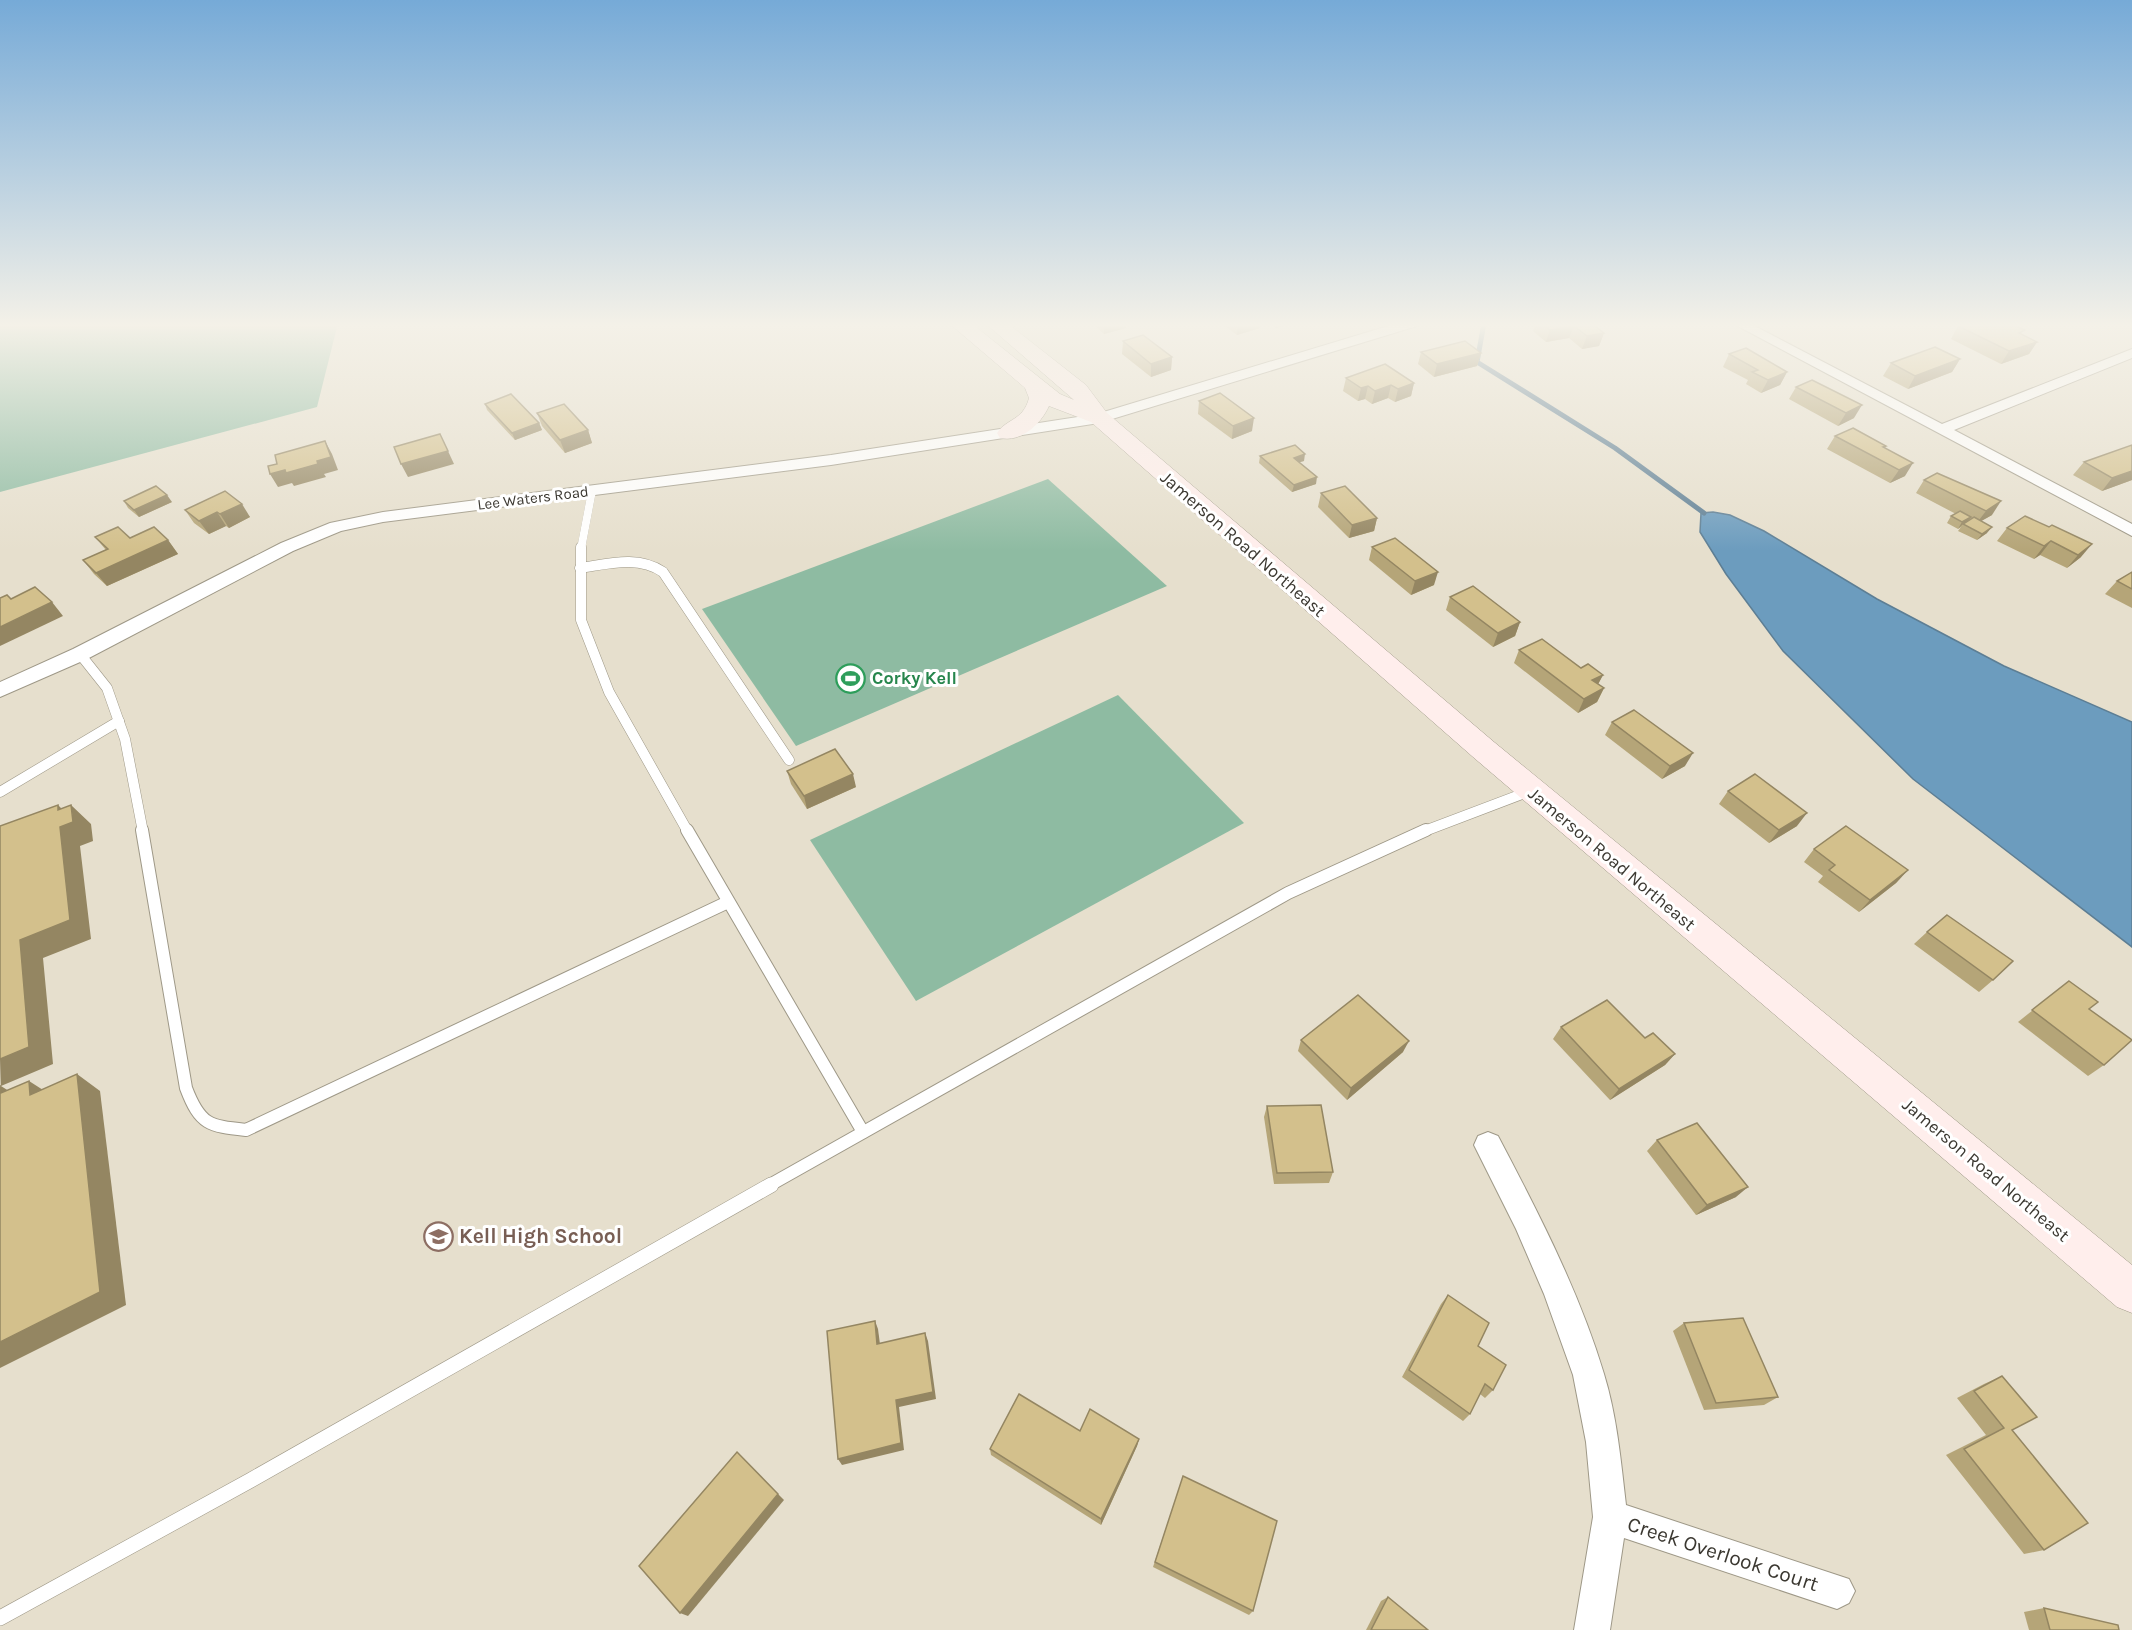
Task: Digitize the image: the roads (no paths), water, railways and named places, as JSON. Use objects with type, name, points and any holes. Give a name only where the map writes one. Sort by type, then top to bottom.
[{"type":"street","points":[[1008,433],[1023,425],[1035,412],[1040,399]]},
{"type":"street","name":"Jamerson Road Northeast","points":[[1052,399],[1099,418]]},
{"type":"street","name":"Jamerson Road Northeast","points":[[1085,399],[1099,418],[1330,621],[2132,1292]]},
{"type":"street","name":"Lee Waters Road","points":[[0,690],[80,654],[287,546],[336,527],[382,518],[831,460],[1008,433],[1099,418],[1161,399]]},
{"type":"street","points":[[1883,399],[2132,531]]},
{"type":"street","points":[[1941,430],[2017,399]]},
{"type":"street","points":[[1488,1145],[1526,1219],[1558,1291],[1589,1375],[1602,1442],[1610,1517],[1592,1630]]},
{"type":"street","name":"Creek Overlook Court","points":[[1610,1517],[1837,1591]]},
{"type":"lane","points":[[592,491],[581,543],[581,620],[609,692],[728,902],[863,1132]]},
{"type":"lane","points":[[580,568],[640,563],[655,565],[663,572],[789,760]]},
{"type":"lane","points":[[80,654],[107,688],[125,739],[154,891],[186,1089],[195,1114],[211,1125],[246,1130],[728,902]]},
{"type":"lane","points":[[0,792],[119,721]]},
{"type":"lane","points":[[0,1618],[251,1480],[1288,893],[1421,832],[1530,790]]},
{"type":"water","points":[[1713,512],[1730,515],[1764,531],[1877,599],[2004,666],[2132,722],[2132,947],[1913,779],[1783,651],[1726,574],[1700,532],[1701,513]]},
{"type":"waterway","points":[[1536,399],[1615,448],[1704,513]]},
{"type":"place","name":"Corky Kell","points":[[851,678]]},
{"type":"place","name":"Kell High School","points":[[438,1236]]}]
